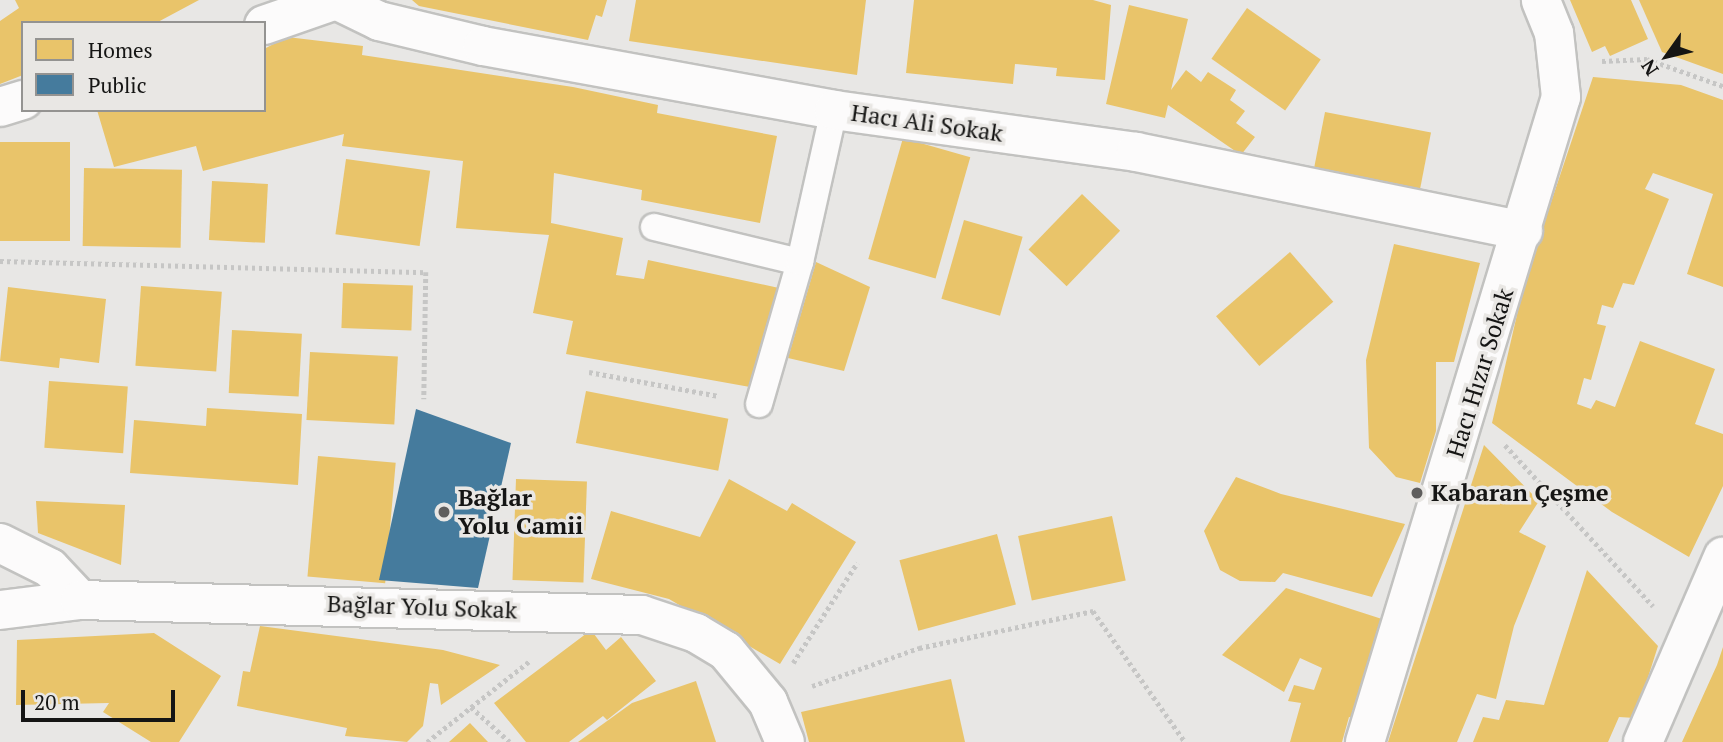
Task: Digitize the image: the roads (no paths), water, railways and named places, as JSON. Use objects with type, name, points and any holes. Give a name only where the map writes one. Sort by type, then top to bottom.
[{"type":"street","points":[[266,23],[336,0]]},
{"type":"street","name":"Hacı Ali Sokak","points":[[336,0],[379,21],[423,33],[834,110],[1136,152],[1523,231]]},
{"type":"street","name":"Hacı Hızır Sokak","points":[[1365,742],[1470,406],[1561,97],[1559,64],[1541,0]]},
{"type":"street","points":[[0,107],[21,101]]},
{"type":"street","points":[[0,543],[50,568],[80,600]]},
{"type":"street","points":[[1643,742],[1723,557]]},
{"type":"street","name":"Bağlar Yolu Sokak","points":[[0,610],[80,600],[642,615],[696,632],[726,651],[768,702],[785,742]]},
{"type":"lane","points":[[759,404],[800,262],[834,110]]},
{"type":"lane","points":[[654,227],[800,262]]},
{"type":"place","name":"Kabaran Çeşme","points":[[1417,493]]},
{"type":"place","name":"Bağlar Yolu Camii","points":[[444,512]]}]
